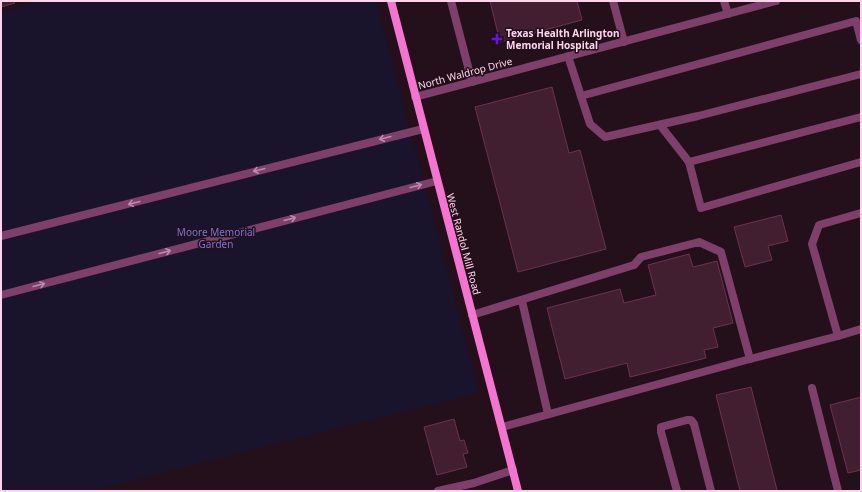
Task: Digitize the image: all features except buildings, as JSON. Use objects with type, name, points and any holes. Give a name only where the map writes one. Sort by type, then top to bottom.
[{"type":"main road","name":"West Randol Mill Road","points":[[391,1],[518,491]]},
{"type":"street","points":[[451,1],[472,82]]},
{"type":"street","points":[[613,1],[624,42]]},
{"type":"street","points":[[724,1],[728,14]]},
{"type":"street","name":"North Waldrop Drive","points":[[415,97],[776,1]]},
{"type":"street","points":[[581,96],[856,21],[861,40]]},
{"type":"street","points":[[568,56],[590,124],[605,138],[698,116],[861,74]]},
{"type":"street","points":[[689,162],[861,117]]},
{"type":"street","points":[[660,125],[689,162],[700,208],[861,162]]},
{"type":"street","points":[[1,236],[423,129]]},
{"type":"street","points":[[1,295],[437,181]]},
{"type":"street","points":[[838,336],[812,244],[819,225],[861,213]]},
{"type":"street","points":[[472,315],[634,266],[641,257],[699,242],[721,252],[750,360]]},
{"type":"street","points":[[522,301],[548,414]]},
{"type":"street","points":[[502,427],[838,336],[861,328]]},
{"type":"street","points":[[812,388],[838,491]]},
{"type":"street","points":[[677,491],[661,432],[661,427],[687,420],[691,420],[694,424],[712,491]]},
{"type":"street","points":[[438,491],[462,488],[513,470]]},
{"type":"green space","name":"Moore Memorial Garden","points":[[41,1],[376,1],[479,393],[91,491],[1,491],[1,12]]},
{"type":"place","name":"Texas Health Arlington Memorial Hospital","points":[[497,39]]}]
